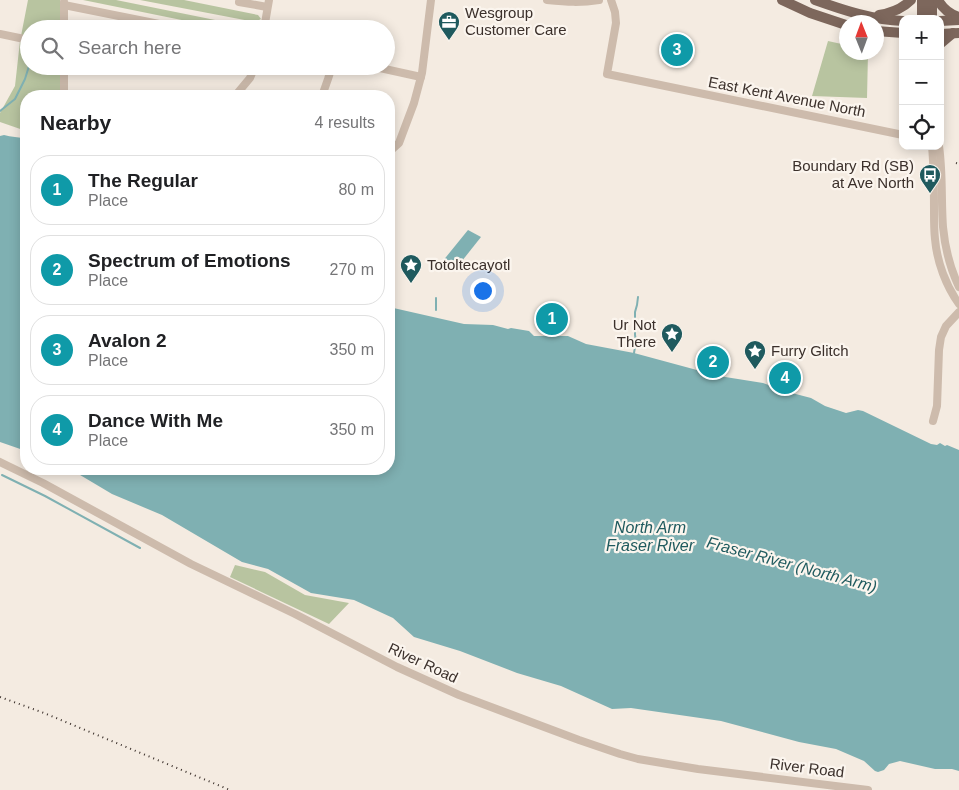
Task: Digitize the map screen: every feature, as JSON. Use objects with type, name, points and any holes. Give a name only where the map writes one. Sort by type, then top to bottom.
[{"type":"main road","points":[[782,0],[810,13],[839,23]]},
{"type":"main road","points":[[815,0],[850,12],[866,15]]},
{"type":"main road","points":[[879,15],[898,10],[911,0]]},
{"type":"main road","points":[[922,0],[922,15]]},
{"type":"main road","points":[[932,0],[932,15]]},
{"type":"main road","points":[[938,0],[949,14],[959,19]]},
{"type":"main road","points":[[884,19],[899,20]]},
{"type":"main road","points":[[944,20],[959,19]]},
{"type":"main road","points":[[884,32],[899,35]]},
{"type":"main road","points":[[944,41],[956,33]]},
{"type":"street","points":[[395,147],[399,143],[407,125],[421,77],[431,0]]},
{"type":"street","points":[[547,0],[572,3],[599,0]]},
{"type":"street","name":"East Kent Avenue North","points":[[611,0],[616,23],[607,74],[899,134]]},
{"type":"street","points":[[64,20],[64,2],[144,20]]},
{"type":"street","points":[[239,2],[268,4],[265,20]]},
{"type":"street","points":[[0,34],[20,38]]},
{"type":"street","points":[[395,71],[421,77]]},
{"type":"street","points":[[64,75],[64,90]]},
{"type":"street","points":[[239,90],[251,75]]},
{"type":"street","points":[[324,90],[329,75]]},
{"type":"street","points":[[932,150],[935,241],[943,273],[950,290],[959,304]]},
{"type":"street","points":[[939,150],[943,228],[951,268],[959,286]]},
{"type":"street","points":[[933,421],[936,406],[941,337],[946,326],[959,312]]},
{"type":"street","name":"River Road","points":[[0,462],[20,472]]},
{"type":"street","name":"River Road","points":[[27,475],[191,564],[397,667],[459,695],[587,743],[638,759],[868,790]]},
{"type":"green space","points":[[28,0],[60,0],[60,20],[24,20]]},
{"type":"green space","points":[[83,0],[116,0],[215,20],[182,20]]},
{"type":"green space","points":[[140,0],[184,0],[258,15],[261,19],[245,20]]},
{"type":"green space","points":[[20,41],[20,75],[60,75],[60,90],[20,90],[20,129],[0,122],[0,113],[15,86]]},
{"type":"green space","points":[[828,41],[839,43],[839,60],[868,60],[867,98],[812,96]]},
{"type":"green space","points":[[235,565],[265,572],[305,595],[349,603],[329,624],[230,577]]},
{"type":"water","points":[[0,136],[20,138],[20,449],[0,442]]},
{"type":"water","points":[[468,230],[481,237],[454,271],[442,262]]},
{"type":"water","name":"North Arm Fraser River","points":[[395,308],[464,324],[493,325],[529,331],[534,336],[568,336],[586,344],[634,353],[719,376],[763,383],[811,398],[825,406],[846,413],[858,410],[863,411],[931,444],[937,445],[940,443],[959,450],[959,771],[935,769],[900,761],[889,764],[884,770],[878,772],[864,761],[836,749],[799,742],[721,721],[631,708],[612,709],[561,686],[517,673],[460,651],[414,637],[393,618],[354,600],[311,593],[268,569],[242,562],[162,515],[112,494],[80,475],[395,475]]},
{"type":"waterway","points":[[0,111],[15,99],[26,75]]},
{"type":"waterway","points":[[634,353],[636,341],[635,312],[638,297]]},
{"type":"waterway","points":[[436,298],[436,310]]},
{"type":"waterway","points":[[2,475],[45,496],[140,548]]},
{"type":"railway","points":[[0,697],[44,713],[230,790]]},
{"type":"place","name":"Wesgroup Customer Care","points":[[449,41]]},
{"type":"place","name":"Avalon 2","points":[[677,50]]},
{"type":"place","name":"Boundary Rd (SB) at Ave North","points":[[930,194]]},
{"type":"place","name":"Totoltecayotl","points":[[411,284]]},
{"type":"place","name":"The Regular","points":[[552,319]]},
{"type":"place","name":"Ur Not There","points":[[672,353]]},
{"type":"place","name":"Spectrum of Emotions","points":[[713,362]]},
{"type":"place","name":"Furry Glitch","points":[[755,370]]},
{"type":"place","name":"Dance With Me","points":[[785,378]]},
{"type":"water label","name":"Fraser River (North Arm)","points":[[792,564]]}]
